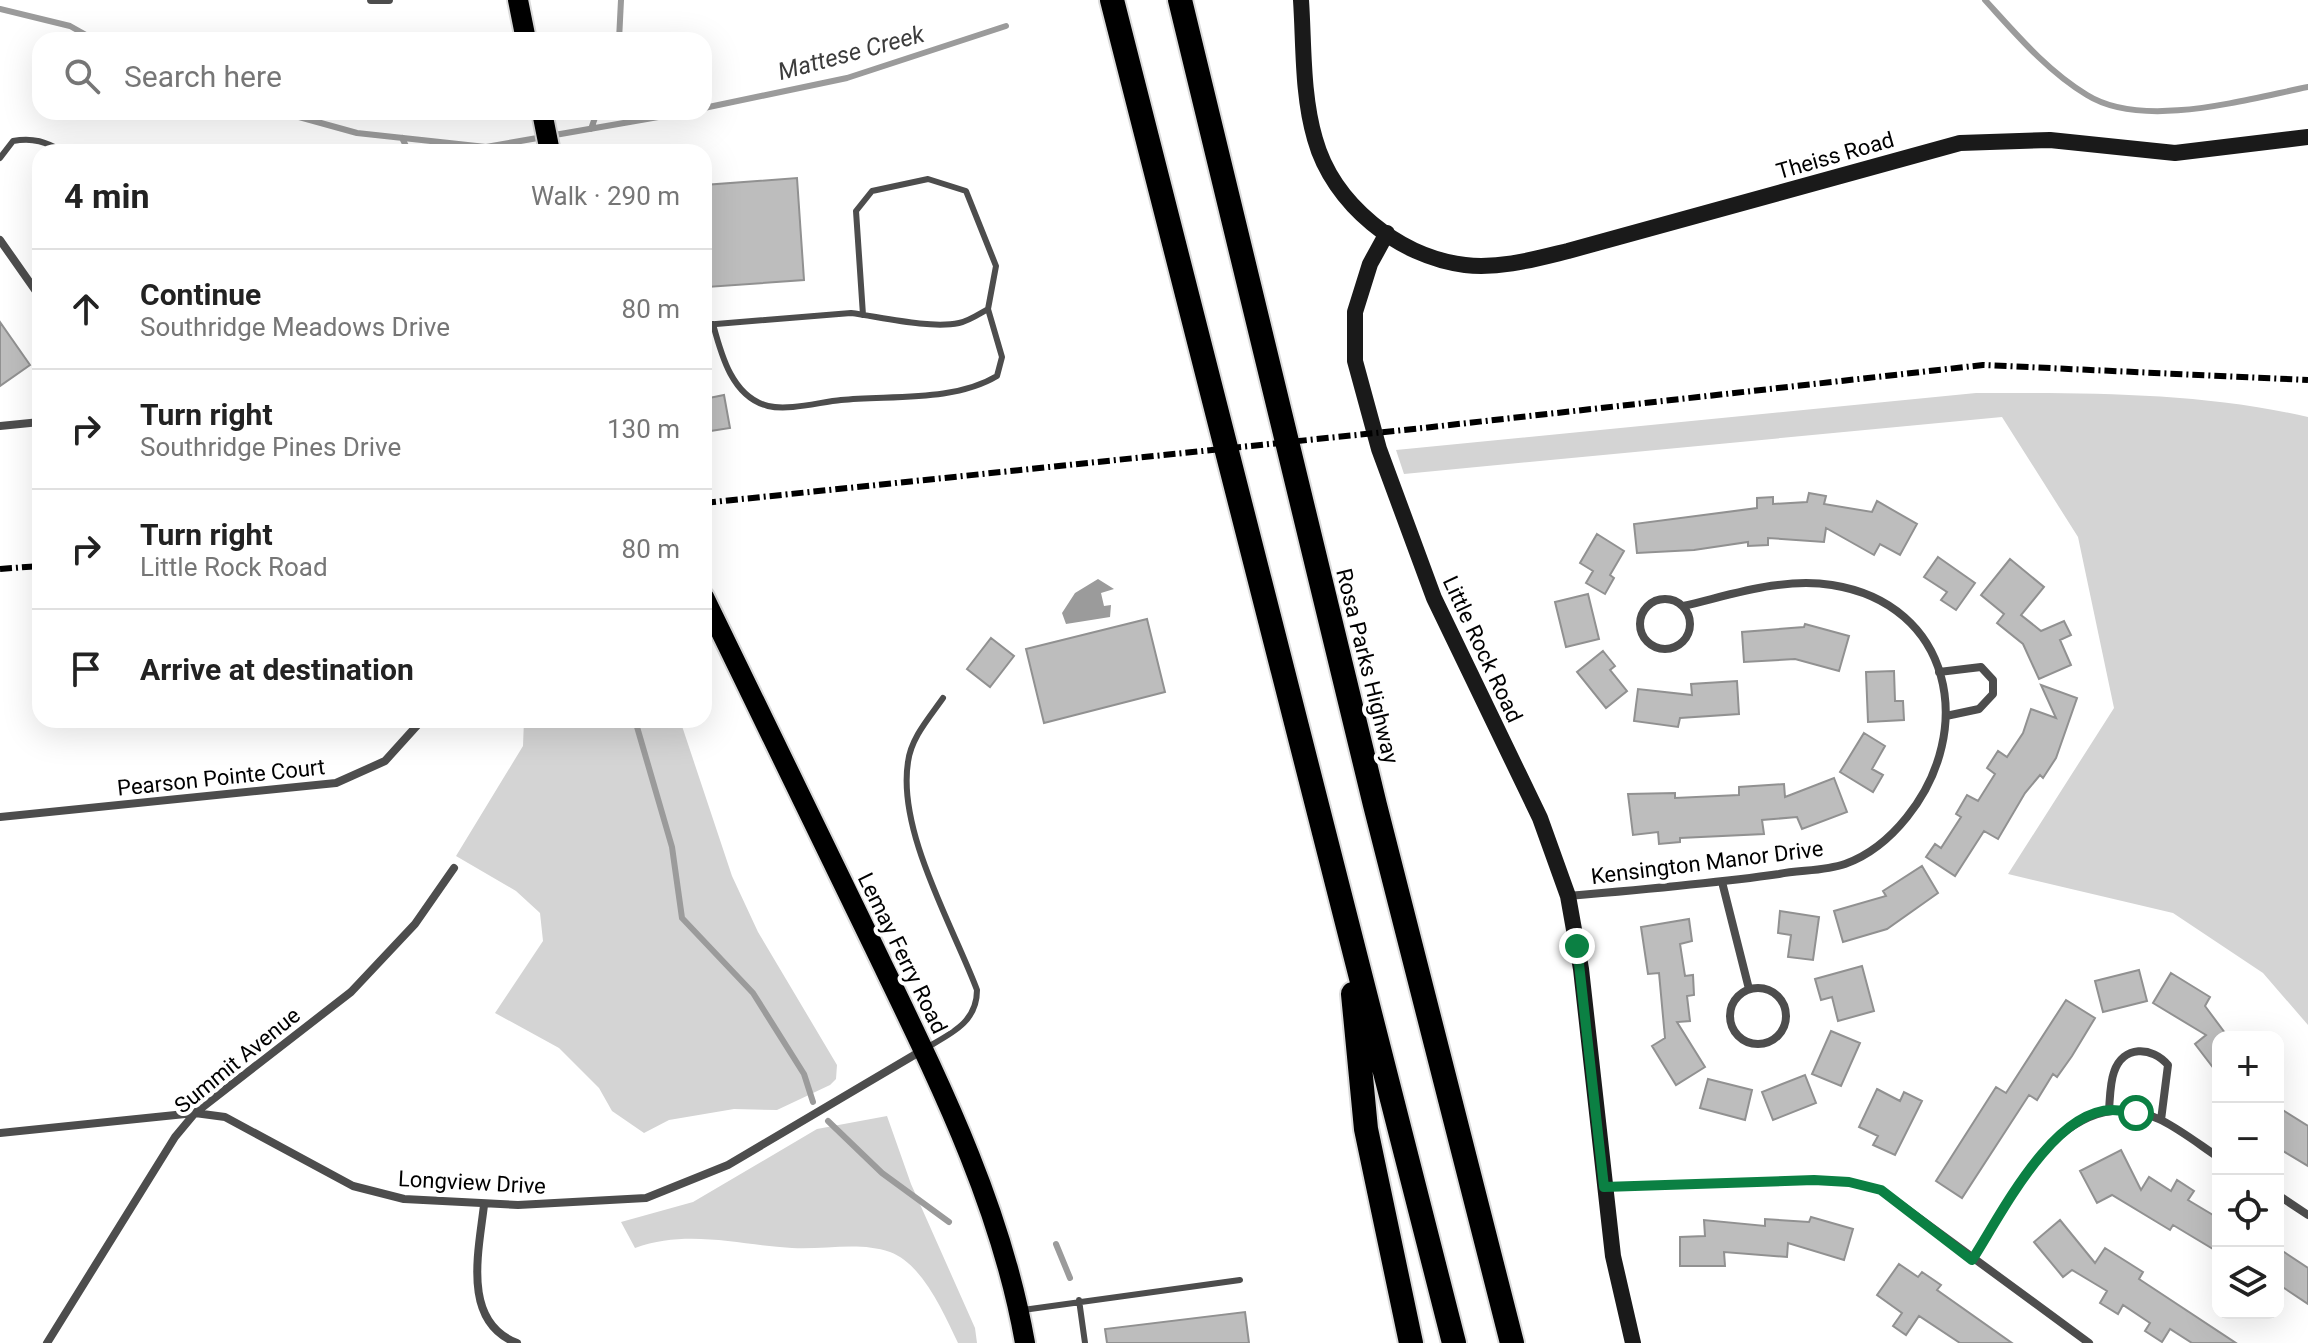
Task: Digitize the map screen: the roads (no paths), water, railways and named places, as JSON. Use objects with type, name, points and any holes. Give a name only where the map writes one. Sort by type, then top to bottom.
[{"type":"highway","points":[[1112,0],[1454,1343]]},
{"type":"highway","name":"Rosa Parks Highway","points":[[1180,0],[1352,712],[1512,1343]]},
{"type":"highway","points":[[1346,916],[1366,1129],[1411,1343]]},
{"type":"main road","points":[[518,0],[524,32]]},
{"type":"main road","points":[[544,120],[548,144]]},
{"type":"main road","name":"Lemay Ferry Road","points":[[712,614],[923,1049],[981,1179],[1008,1261],[1025,1343]]},
{"type":"street","points":[[371,0],[389,0]]},
{"type":"street","points":[[1301,0],[1309,116],[1315,141],[1334,182],[1347,201],[1387,233]]},
{"type":"street","name":"Theiss Road","points":[[1387,233],[1423,254],[1443,260],[1492,265],[1568,251],[1960,143],[2050,140],[2175,153],[2308,137]]},
{"type":"street","name":"Little Rock Road","points":[[1387,233],[1370,264],[1355,312],[1354,348],[1359,375],[1387,473],[1434,598],[1540,818],[1568,896],[1581,969],[1613,1256],[1633,1343]]},
{"type":"street","points":[[0,240],[32,286]]},
{"type":"street","points":[[0,426],[32,423]]},
{"type":"street","name":"Kensington Manor Drive","points":[[1568,896],[1722,882],[1845,864],[1889,839],[1926,791],[1941,754],[1946,693],[1923,634],[1903,616],[1865,594],[1831,585],[1778,584],[1683,606],[1667,599],[1650,603],[1640,618],[1641,635],[1646,642],[1668,650],[1683,643],[1690,628],[1683,606]]},
{"type":"street","points":[[1939,672],[1981,667],[1993,680],[1993,694],[1979,709],[1946,716]]},
{"type":"street","name":"Pearson Pointe Court","points":[[0,817],[336,783],[385,761],[415,728]]},
{"type":"street","name":"Summit Avenue","points":[[47,1343],[175,1137],[195,1113],[351,992],[415,924],[454,868]]},
{"type":"street","points":[[1722,882],[1749,989]]},
{"type":"street","points":[[1749,989],[1768,989],[1776,994],[1786,1011],[1783,1030],[1768,1043],[1749,1043],[1731,1025],[1735,1000],[1749,989]]},
{"type":"street","name":"Longview Drive","points":[[0,1133],[195,1113],[225,1117],[353,1186],[404,1199],[484,1205],[566,1205],[646,1198],[728,1165],[923,1049]]},
{"type":"street","points":[[2109,1110],[2112,1075],[2119,1062],[2131,1053],[2146,1050],[2158,1054],[2168,1065],[2161,1120]]},
{"type":"street","points":[[1972,1260],[2042,1153],[2081,1119],[2109,1110],[2161,1120],[2212,1153]]},
{"type":"street","points":[[1604,1187],[1814,1180],[1849,1182],[1881,1190],[1972,1260],[2089,1343]]},
{"type":"street","points":[[2284,1199],[2308,1215]]},
{"type":"street","points":[[484,1205],[476,1260],[481,1307],[493,1326],[517,1343]]},
{"type":"lane","points":[[0,158],[13,141],[25,139],[50,144]]},
{"type":"lane","points":[[863,315],[856,211],[872,191],[928,179],[966,191],[996,266],[988,309],[1002,357],[997,376],[984,384],[901,396],[768,406],[748,394],[726,370],[713,324],[863,315],[959,323],[988,309]]},
{"type":"lane","points":[[923,1049],[969,1020],[977,1002],[977,990],[921,850],[909,804],[908,760],[919,733],[943,698]]},
{"type":"lane","points":[[1019,1311],[1079,1300],[1240,1280]]},
{"type":"lane","points":[[1079,1300],[1085,1343]]},
{"type":"waterway","points":[[619,32],[621,0]]},
{"type":"waterway","points":[[1985,0],[2059,75],[2087,95],[2110,105],[2137,110],[2196,109],[2308,87]]},
{"type":"waterway","name":"Mattese Creek","points":[[0,9],[70,26],[81,32]]},
{"type":"waterway","name":"Mattese Creek","points":[[712,106],[847,78],[1006,26]]},
{"type":"waterway","name":"Mattese Creek","points":[[310,120],[357,133],[458,144]]},
{"type":"waterway","points":[[591,129],[594,120]]},
{"type":"waterway","name":"Mattese Creek","points":[[503,144],[641,120]]},
{"type":"waterway","points":[[402,138],[405,144]]},
{"type":"waterway","points":[[637,728],[672,847],[682,918],[753,993],[804,1074],[813,1102]]},
{"type":"waterway","points":[[828,1121],[882,1173],[949,1222]]},
{"type":"waterway","points":[[1056,1244],[1070,1278]]},
{"type":"railway","points":[[712,502],[1423,428],[1983,365],[2308,380]]},
{"type":"railway","points":[[0,569],[32,567]]}]
